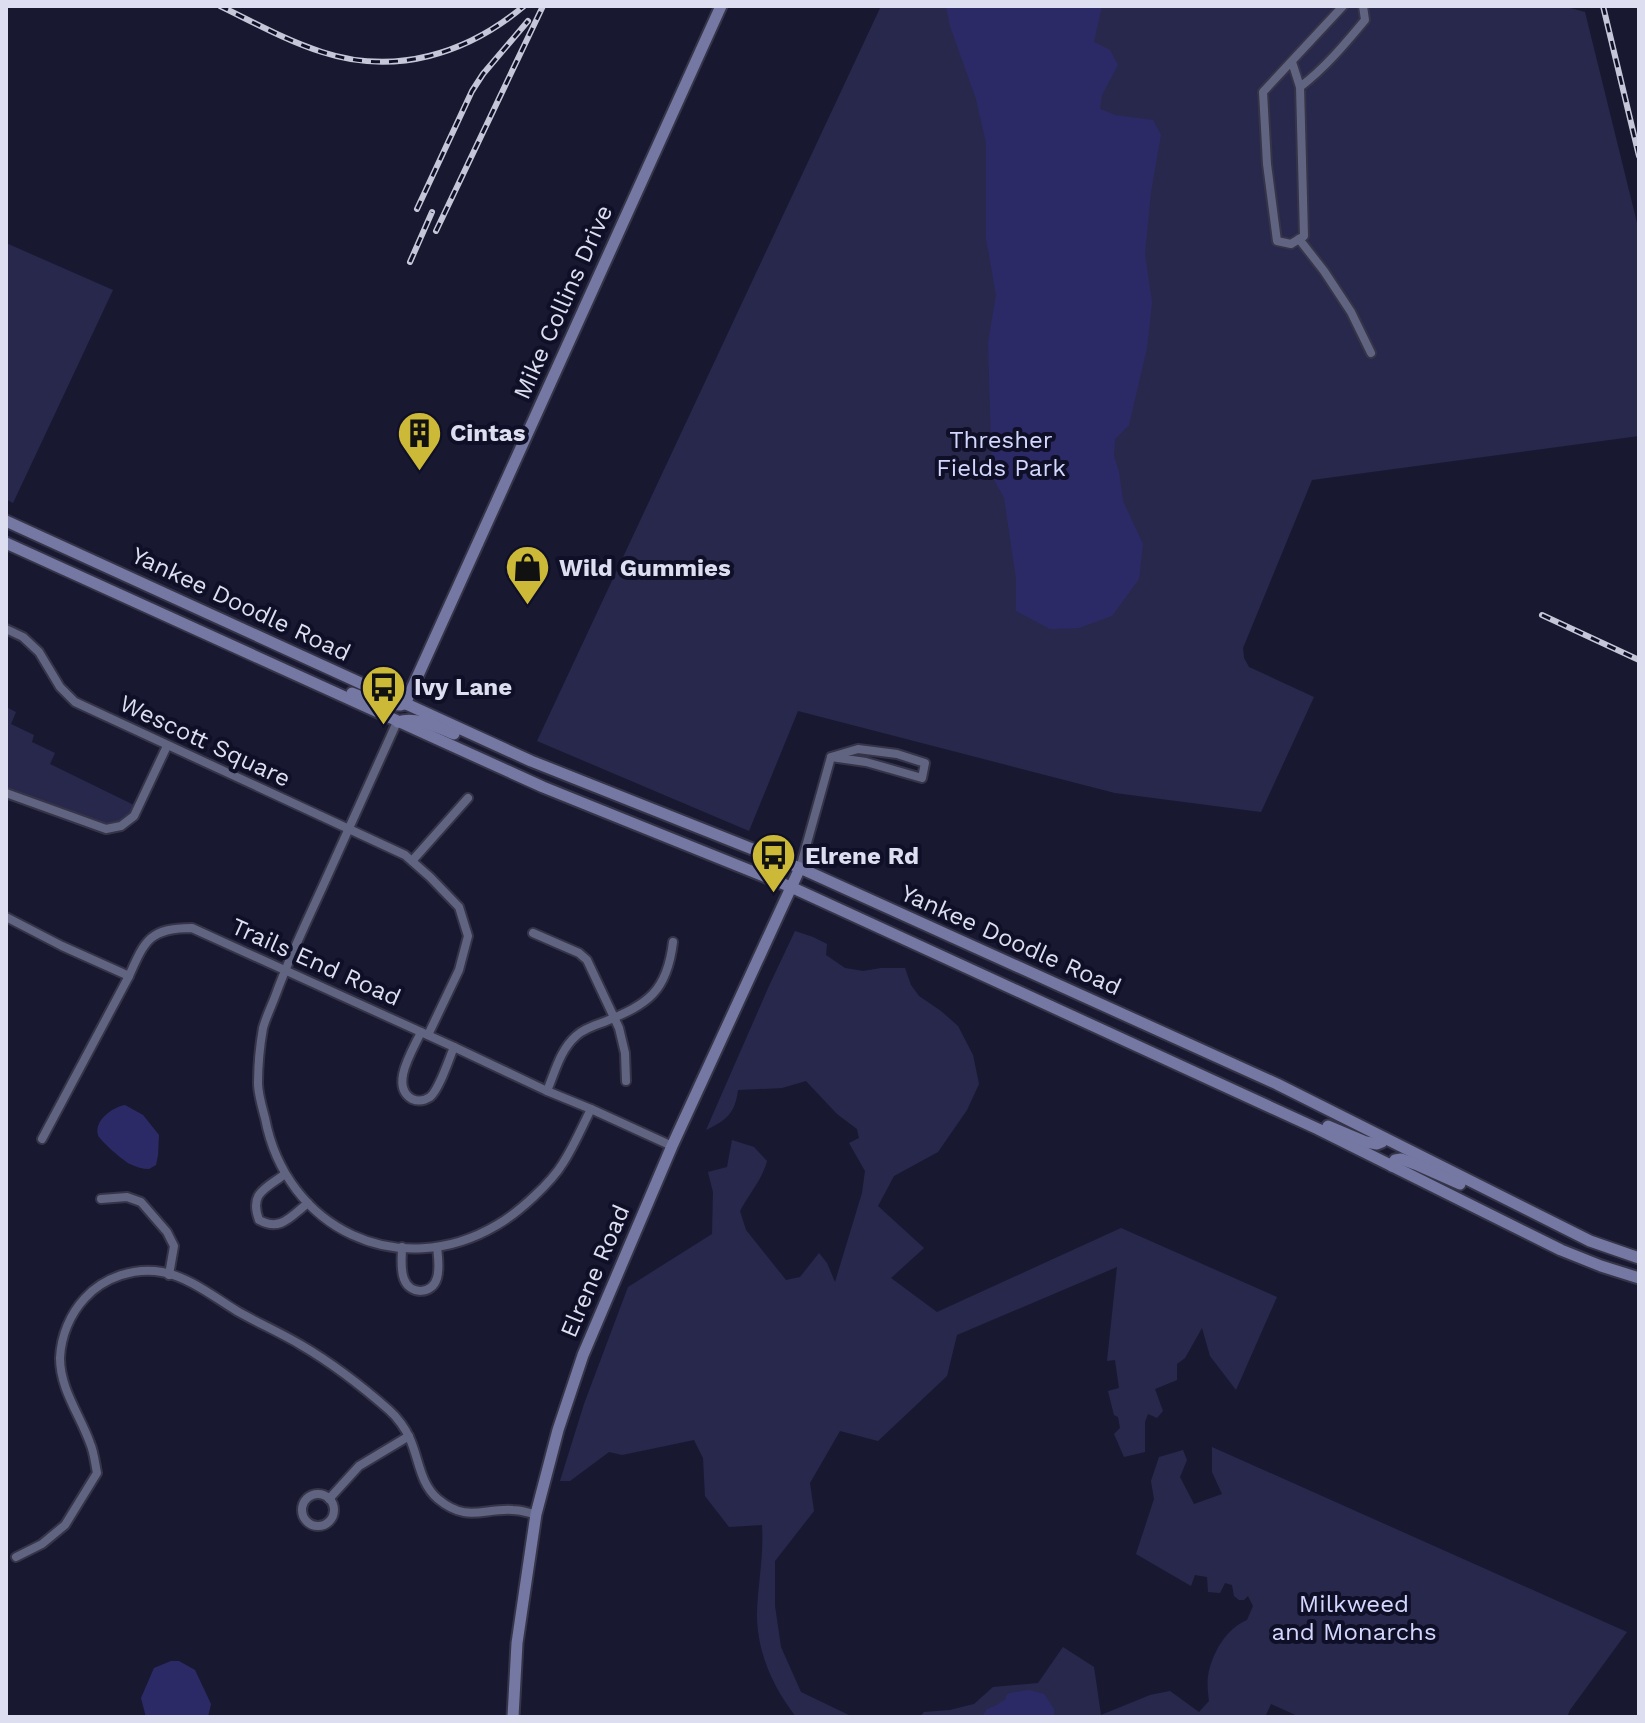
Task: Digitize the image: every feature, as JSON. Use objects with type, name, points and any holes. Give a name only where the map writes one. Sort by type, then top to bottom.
[{"type":"main road","name":"Mike Collins Drive","points":[[405,704],[721,6]]},
{"type":"main road","name":"Yankee Doodle Road","points":[[6,521],[531,761],[800,868],[1277,1084],[1562,1227],[1639,1258]]},
{"type":"main road","name":"Yankee Doodle Road","points":[[6,543],[543,787],[791,887],[1216,1081],[1561,1250],[1639,1278]]},
{"type":"main road","points":[[229,645],[269,656],[380,704],[405,704]]},
{"type":"main road","points":[[397,722],[406,719],[417,721],[491,750],[531,761]]},
{"type":"main road","name":"Elrene Road","points":[[513,1717],[517,1643],[536,1514],[558,1430],[583,1355],[672,1146],[800,868]]},
{"type":"main road","points":[[1216,1081],[1223,1077],[1362,1141],[1377,1144],[1384,1138]]},
{"type":"main road","points":[[1392,1166],[1397,1159],[1415,1164],[1554,1229],[1562,1227]]},
{"type":"street","points":[[1292,62],[1300,87],[1304,236],[1291,244],[1277,241],[1267,164],[1263,92],[1343,6]]},
{"type":"street","points":[[1300,87],[1338,52],[1365,20],[1363,6]]},
{"type":"street","points":[[1299,239],[1351,312],[1371,353]]},
{"type":"street","name":"Wescott Square","points":[[6,629],[23,637],[39,652],[60,687],[75,702],[405,855],[412,861],[459,907],[468,936],[459,970],[402,1076],[401,1086],[409,1097],[419,1101],[428,1099],[454,1047]]},
{"type":"street","points":[[397,722],[285,970],[263,1028],[258,1085],[269,1141],[285,1174],[296,1191],[322,1217],[352,1236],[385,1246],[422,1248],[447,1245],[497,1225],[524,1206],[562,1165],[591,1109]]},
{"type":"street","points":[[6,793],[106,829],[121,826],[134,816],[167,746]]},
{"type":"street","points":[[858,749],[897,754],[925,763],[922,778],[866,762],[831,757],[858,749]]},
{"type":"street","points":[[800,868],[831,757]]},
{"type":"street","points":[[412,861],[468,798]]},
{"type":"street","points":[[6,917],[129,976]]},
{"type":"street","name":"Trails End Road","points":[[42,1139],[139,953],[151,937],[170,928],[192,928],[672,1146]]},
{"type":"street","points":[[533,933],[579,953],[587,960],[619,1028],[625,1053],[626,1081]]},
{"type":"street","points":[[547,1091],[563,1051],[577,1034],[632,1011],[660,985],[671,961],[673,942]]},
{"type":"street","points":[[285,1174],[257,1195],[254,1208],[259,1220],[268,1225],[279,1225],[308,1203]]},
{"type":"street","points":[[101,1199],[127,1197],[141,1202],[167,1232],[174,1246],[169,1275]]},
{"type":"street","points":[[402,1247],[404,1279],[409,1287],[418,1291],[428,1290],[437,1276],[437,1247]]},
{"type":"street","points":[[16,1557],[42,1544],[65,1525],[97,1473],[91,1444],[66,1389],[60,1358],[67,1323],[90,1292],[106,1281],[143,1271],[163,1272],[187,1281],[330,1364],[391,1412],[409,1436],[426,1486],[437,1498],[458,1511],[478,1514],[512,1510],[536,1514]]},
{"type":"street","points":[[329,1499],[359,1466],[409,1436]]},
{"type":"green space","name":"Thresher Fields Park","points":[[881,6],[1563,6],[1585,12],[1639,231],[1639,436],[1312,480],[1243,648],[1249,667],[1314,697],[1261,812],[1115,793],[798,711],[749,831],[537,741]]},
{"type":"green space","points":[[6,243],[113,290],[13,503],[6,499]]},
{"type":"green space","points":[[6,707],[16,712],[11,724],[34,735],[32,742],[55,753],[50,764],[138,807],[134,816],[106,829],[6,793]]},
{"type":"green space","points":[[795,931],[827,944],[826,955],[845,968],[863,971],[905,968],[919,996],[958,1026],[973,1055],[979,1084],[967,1110],[938,1152],[894,1176],[878,1206],[924,1248],[891,1278],[937,1312],[1121,1228],[1277,1297],[1236,1390],[1210,1356],[1202,1328],[1185,1358],[1177,1364],[1177,1380],[1155,1389],[1163,1411],[1157,1418],[1148,1414],[1145,1452],[1124,1457],[1114,1434],[1120,1428],[1108,1391],[1119,1388],[1115,1360],[1107,1361],[1117,1267],[957,1335],[947,1376],[878,1441],[840,1431],[810,1483],[814,1511],[775,1561],[775,1606],[781,1647],[801,1692],[853,1717],[796,1717],[780,1694],[763,1656],[758,1628],[762,1525],[729,1527],[705,1496],[703,1458],[694,1440],[622,1455],[609,1452],[570,1481],[560,1481],[584,1404],[628,1287],[712,1234],[713,1192],[708,1172],[727,1167],[732,1140],[754,1147],[767,1161],[759,1181],[740,1211],[746,1230],[786,1280],[800,1277],[819,1253],[835,1282],[862,1193],[865,1171],[849,1143],[859,1138],[857,1129],[837,1114],[806,1081],[782,1088],[738,1090],[729,1115],[706,1130]]},
{"type":"green space","name":"Milkweed and Monarchs","points":[[1212,1447],[1627,1632],[1567,1717],[1300,1717],[1271,1704],[1265,1717],[920,1717],[924,1712],[974,1704],[993,1687],[1038,1683],[1063,1647],[1094,1667],[1101,1715],[1150,1695],[1170,1691],[1199,1712],[1209,1701],[1208,1676],[1217,1651],[1226,1636],[1247,1620],[1253,1606],[1248,1596],[1239,1600],[1234,1596],[1232,1585],[1225,1583],[1220,1593],[1208,1592],[1207,1577],[1195,1575],[1191,1586],[1136,1554],[1154,1499],[1151,1481],[1159,1457],[1183,1450],[1187,1460],[1180,1477],[1194,1504],[1222,1494],[1212,1472]]},
{"type":"shaded area","points":[[946,6],[1102,6],[1094,42],[1110,50],[1118,65],[1102,95],[1100,109],[1115,115],[1153,120],[1161,135],[1145,254],[1152,302],[1147,348],[1129,425],[1115,439],[1114,456],[1123,501],[1143,544],[1139,579],[1112,616],[1079,628],[1050,629],[1016,611],[1016,578],[1004,498],[992,476],[988,343],[996,295],[986,238],[986,143],[976,99]]},
{"type":"shaded area","points":[[125,1105],[143,1115],[159,1135],[156,1165],[149,1169],[127,1162],[98,1135],[99,1124],[106,1115]]},
{"type":"shaded area","points":[[179,1661],[195,1670],[211,1704],[208,1717],[146,1717],[141,1698],[154,1668]]},
{"type":"shaded area","points":[[1029,1690],[1044,1694],[1054,1709],[1054,1717],[982,1717],[987,1709],[1006,1699],[1009,1693]]},
{"type":"railway","points":[[220,6],[309,48],[349,59],[376,62],[403,61],[454,48],[479,37],[524,6]]},
{"type":"railway","points":[[436,231],[543,6]]},
{"type":"railway","points":[[1603,6],[1639,156]]},
{"type":"railway","points":[[417,209],[472,91],[528,21]]},
{"type":"railway","points":[[410,262],[432,212]]},
{"type":"railway","points":[[1542,615],[1639,660]]},
{"type":"place","name":"Cintas","points":[[419,472]]},
{"type":"place","name":"Wild Gummies","points":[[528,607]]},
{"type":"place","name":"Ivy Lane","points":[[383,726]]},
{"type":"place","name":"Elrene Rd","points":[[774,895]]}]
